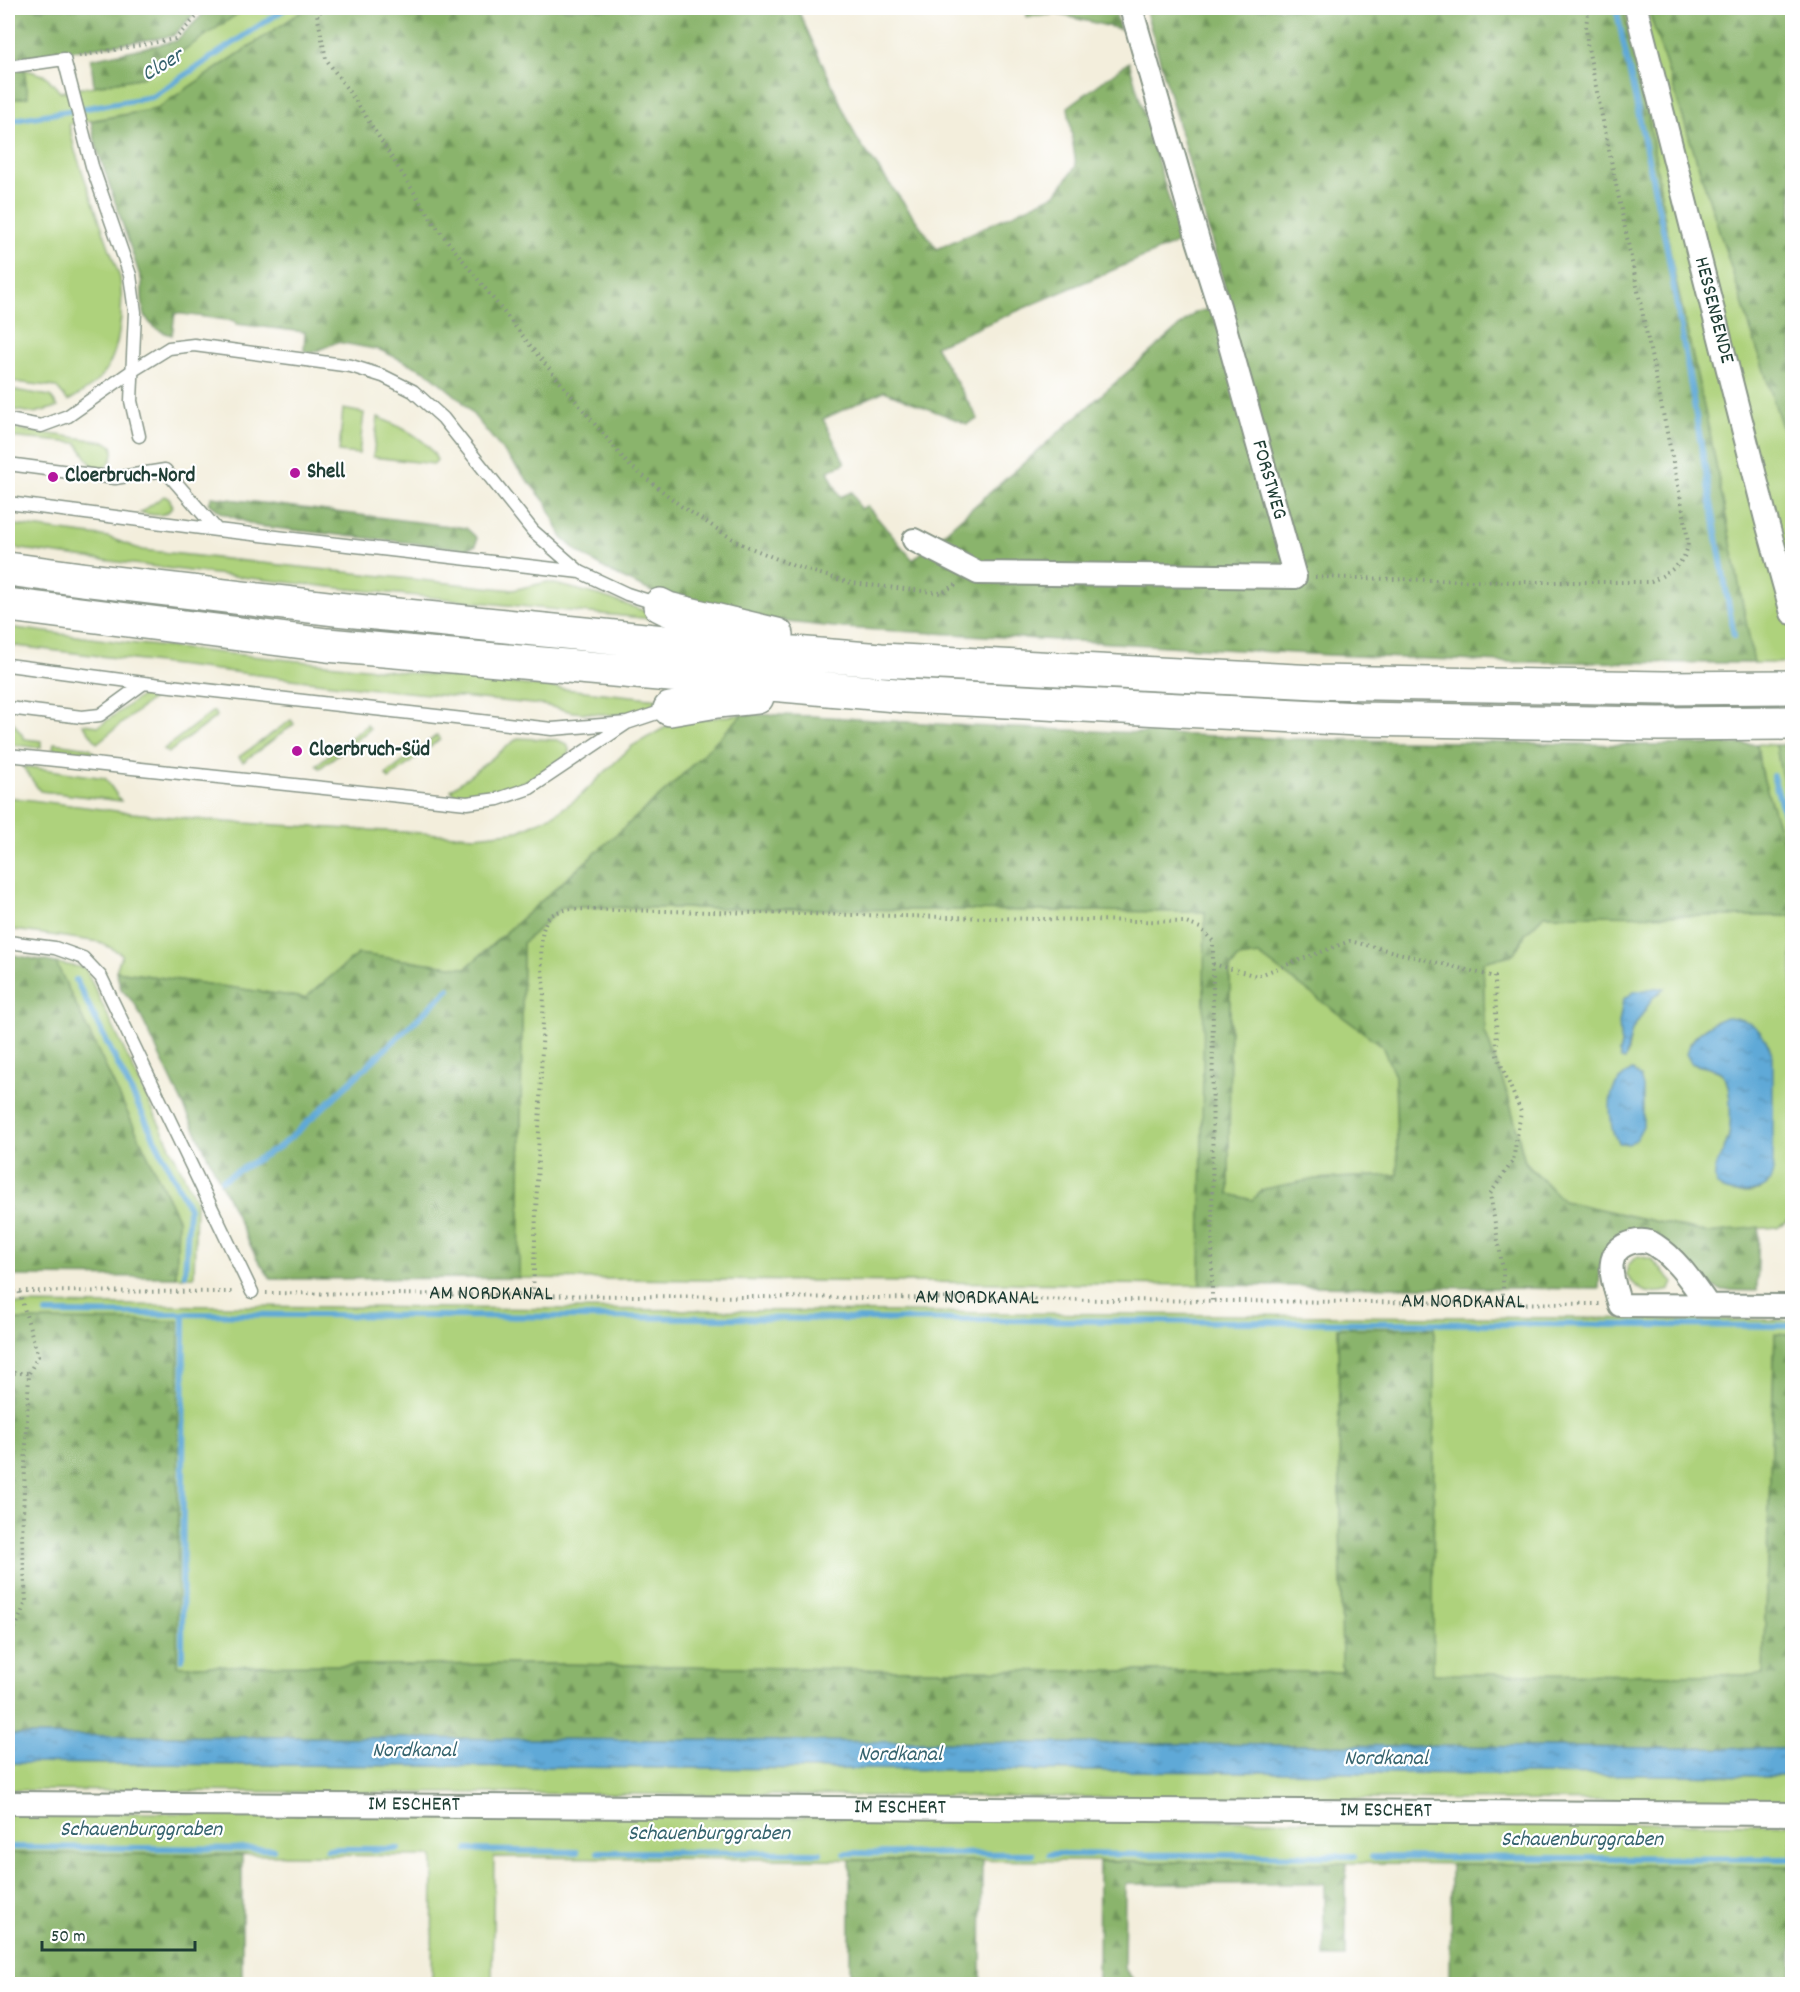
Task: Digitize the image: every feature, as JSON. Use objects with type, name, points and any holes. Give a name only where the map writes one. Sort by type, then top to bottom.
[{"type":"highway","points":[[8,569],[336,609],[694,645],[881,660],[1316,682],[1664,688],[1792,687]]},
{"type":"highway","points":[[8,604],[327,645],[907,696],[1358,719],[1659,724],[1792,723]]},
{"type":"highway","points":[[660,604],[668,609],[881,660]]},
{"type":"highway","points":[[670,709],[717,700],[769,696],[907,696]]},
{"type":"street","name":"FORSTWEG","points":[[1131,8],[1219,306],[1295,578]]},
{"type":"street","name":"HESSENBENDE","points":[[1636,8],[1792,613]]},
{"type":"street","points":[[914,540],[978,573],[1295,578]]},
{"type":"street","points":[[1708,1305],[1681,1268],[1657,1246],[1648,1241],[1624,1244],[1614,1253],[1611,1266],[1620,1305],[1792,1306]]},
{"type":"street","name":"IM ESCHERT","points":[[8,1803],[1792,1814]]},
{"type":"lane","points":[[8,67],[64,58],[92,166],[130,275],[135,312],[131,401],[139,436]]},
{"type":"lane","points":[[8,420],[41,426],[68,416],[169,348],[194,345],[351,366],[383,376],[413,391],[443,418],[533,531],[580,572],[627,594],[660,604]]},
{"type":"lane","points":[[8,464],[115,478],[165,470],[217,530]]},
{"type":"lane","points":[[8,502],[217,530],[580,572]]},
{"type":"lane","points":[[8,665],[144,683],[552,729],[627,723],[670,709]]},
{"type":"lane","points":[[8,708],[82,717],[100,715],[144,683]]},
{"type":"lane","points":[[8,755],[467,803],[498,799],[530,788],[627,723]]},
{"type":"lane","points":[[8,942],[55,948],[82,958],[101,977],[252,1292]]},
{"type":"path","points":[[64,58],[175,39],[205,8]]},
{"type":"path","points":[[326,8],[317,14],[326,59],[435,225],[628,464],[681,506],[739,543],[794,566],[851,583],[940,593],[978,573]]},
{"type":"path","points":[[1295,578],[1651,582],[1666,574],[1684,555],[1687,548],[1686,525],[1587,43],[1586,25],[1589,8]]},
{"type":"path","points":[[532,1295],[544,992],[542,945],[544,929],[550,917],[571,909],[1183,922],[1200,928],[1213,941],[1212,1301]]},
{"type":"path","points":[[1213,964],[1257,976],[1350,940],[1495,977],[1497,1055],[1521,1112],[1513,1161],[1490,1194],[1503,1269],[1503,1304]]},
{"type":"path","name":"AM NORDKANAL","points":[[8,1291],[1620,1305]]},
{"type":"path","points":[[8,1645],[26,1602],[22,1538],[29,1373],[38,1356],[19,1291]]},
{"type":"path","points":[[8,1373],[29,1373]]},
{"type":"green space","points":[[8,8],[200,8],[173,36],[8,60]]},
{"type":"green space","points":[[209,8],[246,8],[144,77],[94,86],[91,59],[176,41]]},
{"type":"green space","points":[[246,8],[307,8],[156,109],[69,124],[75,151],[120,278],[119,334],[104,373],[92,386],[68,401],[56,387],[8,381],[8,100],[28,97],[24,69],[46,76],[60,92],[144,77]]},
{"type":"green space","points":[[307,8],[797,8],[857,139],[937,249],[1056,194],[1076,166],[1068,107],[1129,62],[1181,241],[935,346],[978,419],[967,424],[884,391],[823,419],[845,463],[828,471],[840,497],[852,492],[860,509],[867,506],[913,560],[1196,312],[1230,305],[1145,8],[1623,8],[1645,95],[1672,263],[1711,439],[1754,663],[1505,662],[1329,655],[844,628],[758,619],[663,597],[612,573],[578,552],[562,538],[547,504],[461,400],[427,372],[380,350],[337,342],[312,353],[304,351],[305,332],[236,324],[235,321],[175,313],[172,335],[162,332],[145,316],[142,282],[96,145],[91,121],[156,109]]},
{"type":"green space","points":[[1026,8],[1114,8],[1120,29],[1057,14],[1027,17]]},
{"type":"green space","points":[[1623,8],[1648,8],[1792,458],[1792,663],[1754,663],[1711,439],[1672,263],[1645,95]]},
{"type":"green space","points":[[1648,8],[1792,8],[1792,458]]},
{"type":"green space","points":[[24,69],[28,97],[8,100],[8,71]]},
{"type":"green space","points":[[8,389],[50,396],[58,407],[34,413],[8,409]]},
{"type":"green space","points":[[343,409],[364,413],[359,454],[339,452]]},
{"type":"green space","points":[[378,417],[420,439],[433,452],[437,460],[434,464],[373,457]]},
{"type":"green space","points":[[8,428],[106,442],[112,446],[112,459],[104,468],[95,470],[77,443],[8,437]]},
{"type":"green space","points":[[164,496],[170,499],[172,507],[169,511],[158,515],[140,513]]},
{"type":"green space","points":[[212,497],[466,528],[477,538],[476,545],[467,549],[257,526],[222,513],[209,503]]},
{"type":"green space","points":[[8,524],[108,537],[142,550],[513,590],[547,582],[599,595],[653,614],[651,619],[409,595],[248,578],[8,547]]},
{"type":"green space","points":[[8,627],[129,643],[669,700],[640,711],[614,715],[573,712],[543,705],[366,688],[8,645]]},
{"type":"green space","points":[[144,694],[155,697],[97,743],[83,724],[99,726]]},
{"type":"green space","points":[[213,711],[217,716],[168,753],[164,749]]},
{"type":"green space","points":[[743,714],[672,785],[466,968],[358,954],[305,998],[116,971],[122,954],[100,942],[8,929],[8,797],[225,822],[476,836],[519,831],[553,815],[578,798],[632,746],[673,723]]},
{"type":"green space","points":[[743,714],[1291,739],[1632,745],[1757,744],[1760,768],[1792,869],[1792,916],[1544,915],[1526,933],[1514,954],[1483,962],[1485,1032],[1508,1096],[1525,1162],[1563,1201],[1708,1233],[1759,1227],[1757,1291],[1721,1290],[1708,1285],[1664,1243],[1603,1258],[1599,1289],[1200,1285],[1205,912],[562,907],[523,943],[519,1278],[271,1279],[256,1257],[135,1004],[121,989],[116,971],[305,998],[358,954],[466,968],[672,785]],"holes":[[[1259,955],[1382,1046],[1395,1076],[1398,1175],[1315,1179],[1264,1189],[1252,1200],[1229,1194],[1230,969],[1238,958]]]},
{"type":"green space","points":[[8,715],[25,739],[41,741],[41,748],[8,744],[8,737],[13,737],[8,729]]},
{"type":"green space","points":[[291,720],[294,724],[243,762],[239,757]]},
{"type":"green space","points":[[367,725],[370,729],[320,768],[316,765]]},
{"type":"green space","points":[[437,735],[440,739],[389,779],[386,775]]},
{"type":"green space","points":[[518,738],[557,740],[567,744],[570,752],[555,765],[514,786],[493,792],[455,795],[451,790]]},
{"type":"green space","points":[[54,743],[90,748],[95,754],[53,749]]},
{"type":"green space","points":[[1757,744],[1776,745],[1780,769],[1792,808],[1792,869],[1760,768]]},
{"type":"green space","points":[[1792,744],[1792,808],[1780,769],[1776,745]]},
{"type":"green space","points":[[22,766],[105,778],[121,801],[40,791]]},
{"type":"green space","points":[[562,907],[1206,912],[1200,1285],[519,1278],[523,943]]},
{"type":"green space","points":[[1544,915],[1792,916],[1792,1218],[1777,1227],[1708,1233],[1563,1201],[1525,1161],[1508,1096],[1485,1032],[1483,962],[1514,954],[1526,933]],"holes":[[[1655,988],[1661,992],[1654,996],[1632,1030],[1627,1055],[1619,1053]],[[1716,1021],[1761,1190],[1750,1193],[1736,1193],[1717,1164],[1727,1141],[1730,1124],[1730,1104],[1725,1079],[1715,1070],[1691,1063],[1689,1044],[1700,1031]]]},
{"type":"green space","points":[[8,954],[56,963],[178,1219],[176,1277],[8,1276]]},
{"type":"green space","points":[[1259,955],[1382,1046],[1395,1076],[1398,1175],[1315,1179],[1252,1200],[1229,1194],[1230,969],[1238,958]]},
{"type":"green space","points":[[56,963],[85,968],[196,1201],[194,1277],[176,1277],[178,1219]]},
{"type":"green space","points":[[1638,1256],[1651,1259],[1673,1282],[1670,1290],[1656,1293],[1645,1292],[1631,1281],[1626,1275],[1628,1265]]},
{"type":"green space","points":[[8,1304],[1792,1320],[1792,1335],[1775,1335],[1763,1675],[1433,1674],[1434,1328],[1338,1328],[1342,1672],[904,1670],[557,1664],[177,1666],[179,1321],[8,1320]]},
{"type":"green space","points":[[8,1320],[179,1321],[177,1666],[557,1664],[904,1670],[1342,1672],[1338,1328],[1434,1328],[1433,1674],[1763,1675],[1775,1334],[1792,1335],[1792,1749],[8,1735]]},
{"type":"green space","points":[[8,1763],[1792,1776],[1792,1802],[8,1790]]},
{"type":"green space","points":[[8,1812],[1792,1824],[1792,1866],[494,1857],[492,1984],[432,1984],[433,1856],[8,1853]]},
{"type":"green space","points":[[8,1853],[242,1855],[242,1984],[8,1984]]},
{"type":"green space","points":[[850,1860],[982,1861],[981,1984],[850,1984]]},
{"type":"green space","points":[[1099,1862],[1346,1863],[1346,1957],[1324,1957],[1324,1884],[1125,1884],[1124,1968],[1137,1984],[1098,1984]]},
{"type":"green space","points":[[1451,1864],[1792,1866],[1792,1984],[1450,1984]]},
{"type":"water","points":[[1664,988],[1654,996],[1632,1030],[1625,1060],[1621,1059],[1619,1023],[1623,1000],[1634,992]]},
{"type":"water","points":[[1726,1017],[1750,1023],[1766,1040],[1773,1056],[1773,1171],[1768,1184],[1756,1191],[1731,1192],[1718,1186],[1715,1180],[1716,1168],[1730,1130],[1728,1085],[1722,1073],[1691,1063],[1686,1054],[1692,1041],[1702,1031]]},
{"type":"water","points":[[1632,1070],[1640,1077],[1643,1087],[1643,1126],[1636,1139],[1629,1144],[1619,1143],[1612,1127],[1610,1112],[1612,1092],[1619,1080]]},
{"type":"water","name":"Nordkanal","points":[[8,1735],[1792,1749],[1792,1776],[8,1763]]},
{"type":"waterway","name":"Cloer","points":[[8,121],[152,97],[286,8]]},
{"type":"waterway","points":[[1616,8],[1667,248],[1734,636]]},
{"type":"waterway","points":[[1773,776],[1792,840]]},
{"type":"waterway","points":[[76,980],[189,1208],[185,1274]]},
{"type":"waterway","points":[[222,1180],[279,1147],[297,1132],[449,989]]},
{"type":"waterway","points":[[8,1313],[14,1313]]},
{"type":"waterway","points":[[46,1313],[1792,1326]]},
{"type":"waterway","points":[[182,1659],[184,1314]]},
{"type":"waterway","name":"Schauenburggraben","points":[[8,1847],[273,1849]]},
{"type":"waterway","name":"Schauenburggraben","points":[[327,1849],[398,1849]]},
{"type":"waterway","name":"Schauenburggraben","points":[[468,1850],[577,1852]]},
{"type":"waterway","name":"Schauenburggraben","points":[[598,1852],[820,1853]]},
{"type":"waterway","name":"Schauenburggraben","points":[[844,1853],[1032,1854]]},
{"type":"waterway","name":"Schauenburggraben","points":[[1049,1854],[1354,1856]]},
{"type":"waterway","name":"Schauenburggraben","points":[[1372,1857],[1792,1859]]},
{"type":"place","name":"Shell","points":[[295,473]]},
{"type":"place","name":"Cloerbruch-Nord","points":[[53,477]]},
{"type":"place","name":"Cloerbruch-Süd","points":[[297,751]]}]
